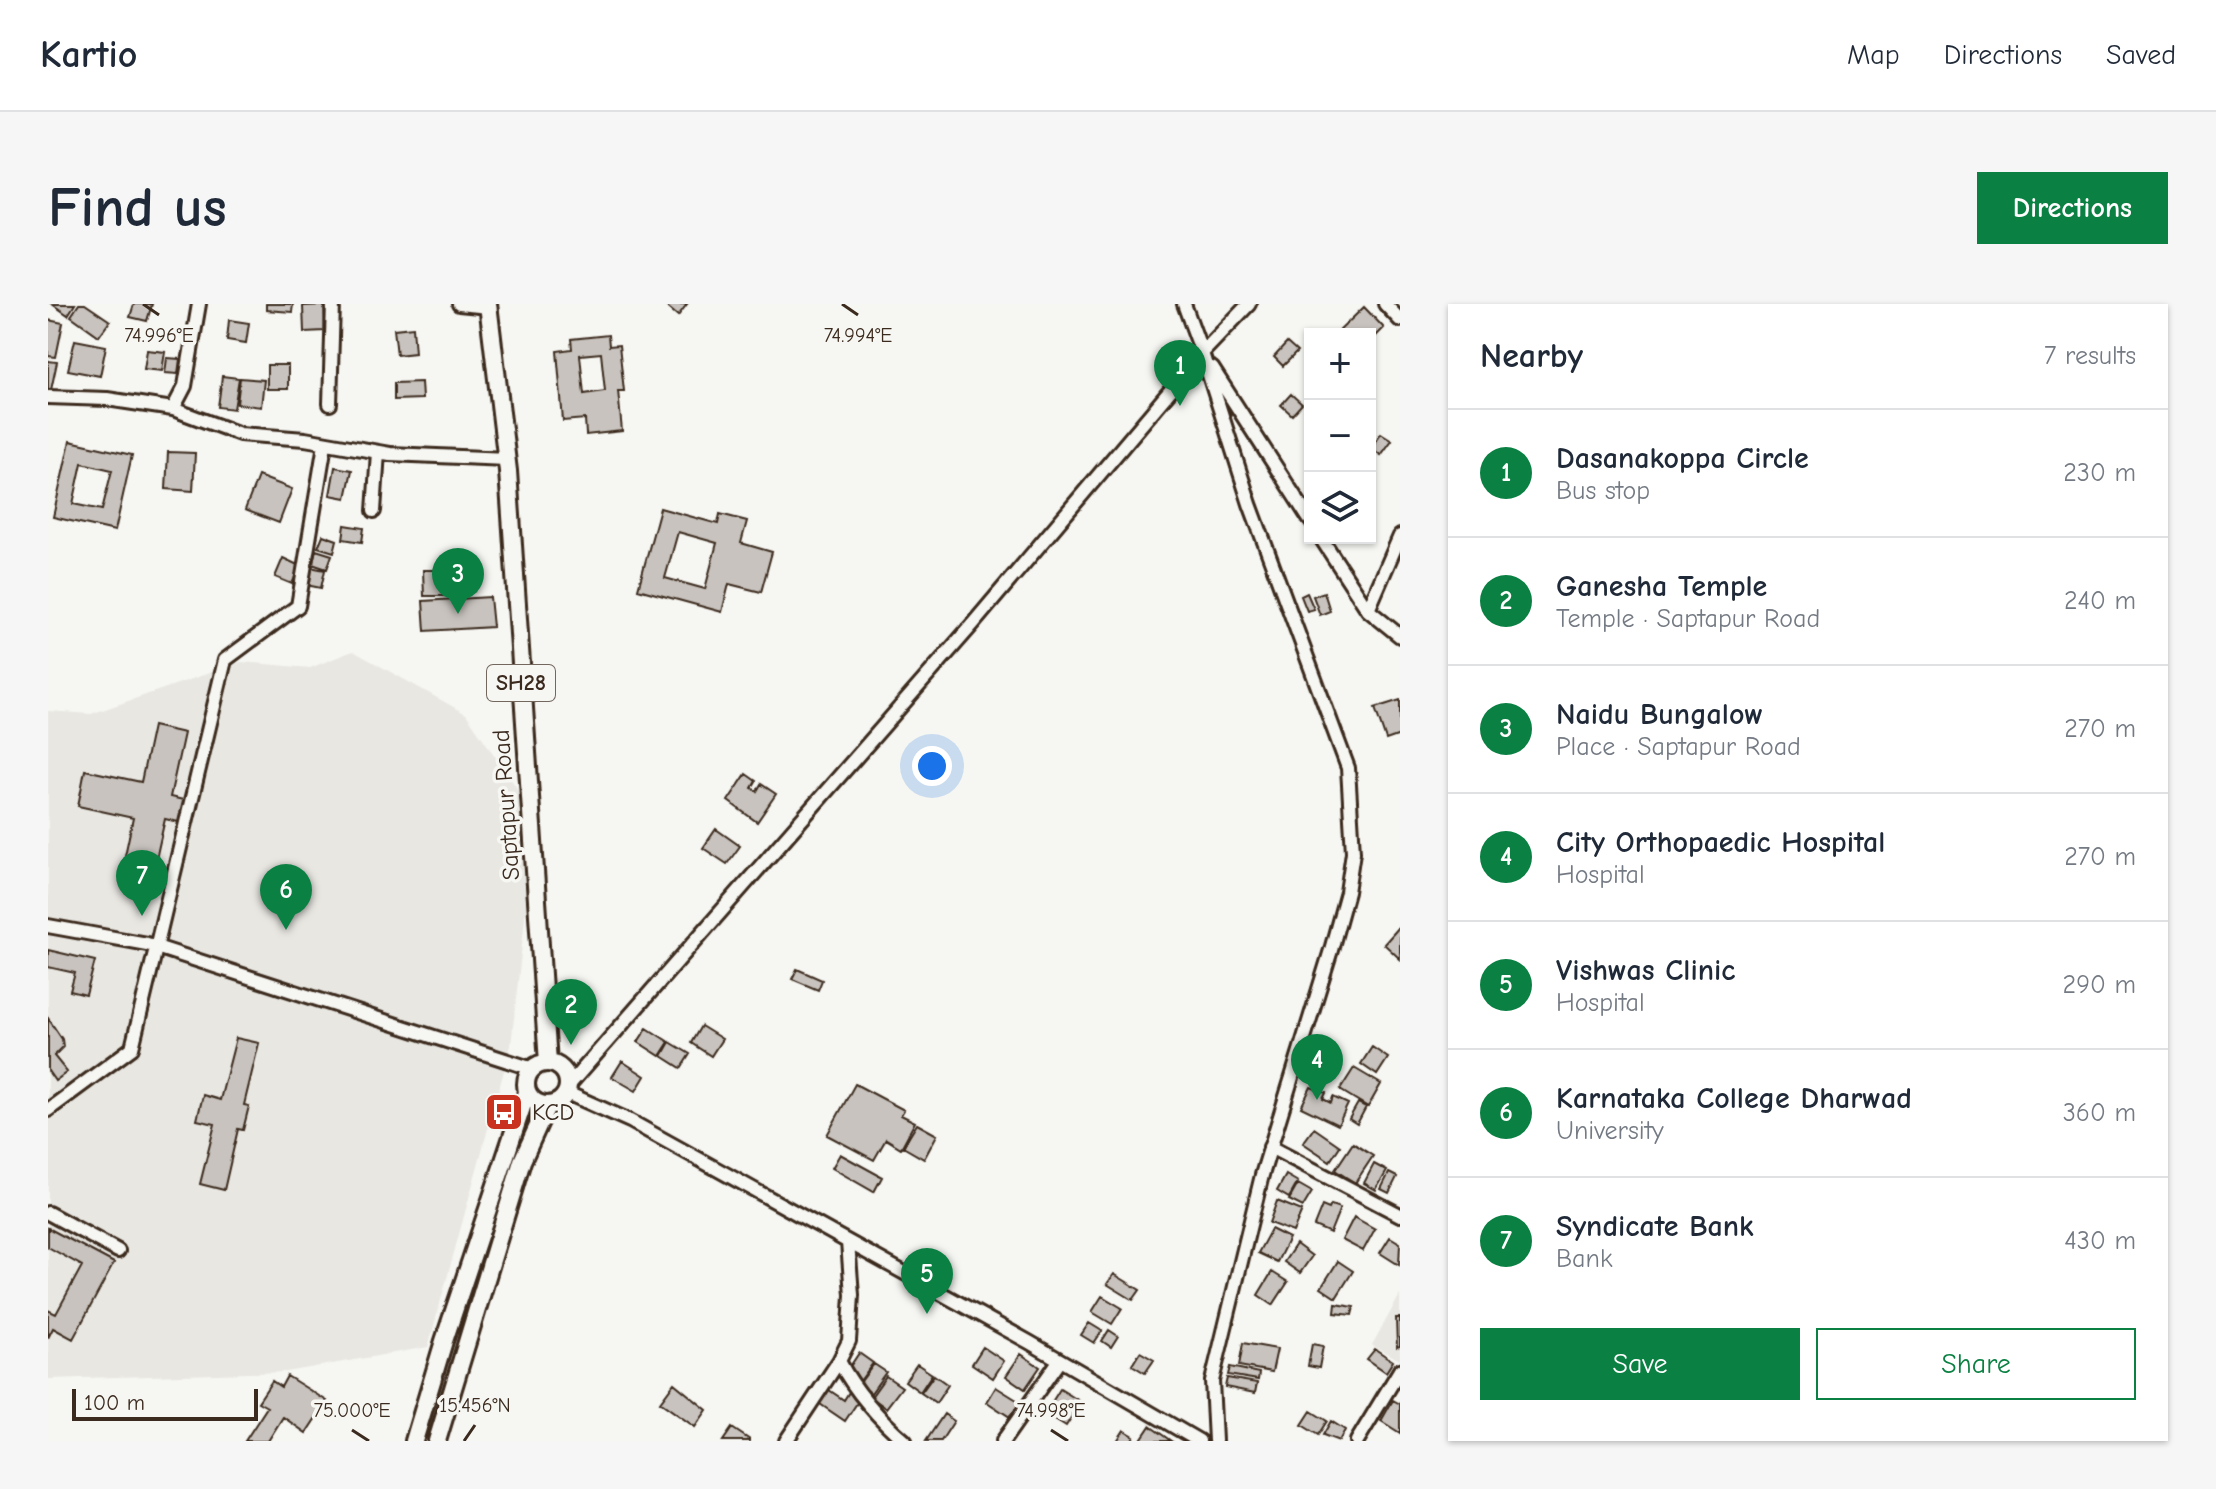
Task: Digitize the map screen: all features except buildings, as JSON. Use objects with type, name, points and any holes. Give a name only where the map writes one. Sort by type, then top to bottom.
[{"type":"main road","name":"Saptapur Road","points":[[488,306],[507,459],[540,1066]]},
{"type":"main road","points":[[414,1441],[527,1092],[528,1076],[540,1066],[563,1070],[568,1089],[562,1100],[547,1106],[522,1161],[437,1441]]},
{"type":"main road","points":[[527,1092],[532,1099],[547,1106]]},
{"type":"street","points":[[173,409],[185,386],[199,304]]},
{"type":"street","points":[[330,404],[333,304]]},
{"type":"street","points":[[459,304],[488,306]]},
{"type":"street","points":[[1184,304],[1250,504],[1348,768],[1353,852],[1347,892],[1270,1147],[1212,1381],[1215,1441]]},
{"type":"street","points":[[1199,1441],[848,1242],[568,1089],[972,625],[1202,353],[1249,304]]},
{"type":"street","points":[[1385,304],[1400,320]]},
{"type":"street","points":[[1202,353],[1304,511]]},
{"type":"street","points":[[48,397],[107,399],[173,409],[240,434],[305,439],[378,452],[507,459]]},
{"type":"street","points":[[48,1110],[132,1048],[225,660],[298,606],[325,444]]},
{"type":"street","points":[[374,511],[378,452]]},
{"type":"street","points":[[1368,610],[1400,536]]},
{"type":"street","points":[[1325,544],[1368,610],[1400,636]]},
{"type":"street","points":[[48,926],[158,948],[540,1066]]},
{"type":"street","points":[[1270,1147],[1400,1215]]},
{"type":"street","points":[[48,1213],[118,1251]]},
{"type":"street","points":[[786,1441],[849,1341],[852,1295],[848,1242]]},
{"type":"street","points":[[839,1361],[862,1395],[905,1441]]},
{"type":"street","points":[[1003,1441],[1059,1361]]},
{"type":"street","points":[[1357,1441],[1400,1370]]},
{"type":"shaded area","points":[[353,651],[466,714],[536,816],[511,1045],[428,1347],[286,1372],[48,1379],[48,711],[91,714],[241,662],[310,668]]},
{"type":"shaded area","points":[[1400,1295],[1400,1360],[1372,1345]]},
{"type":"place","name":"Dasanakoppa Circle","points":[[1180,406]]},
{"type":"place","name":"Naidu Bungalow","points":[[458,614]]},
{"type":"place","name":"Syndicate Bank","points":[[142,916]]},
{"type":"place","name":"Karnataka College Dharwad","points":[[286,930]]},
{"type":"place","name":"Ganesha Temple","points":[[571,1045]]},
{"type":"place","name":"City Orthopaedic Hospital","points":[[1317,1100]]},
{"type":"place","name":"KCD","points":[[504,1112]]},
{"type":"place","name":"Vishwas Clinic","points":[[927,1314]]}]
